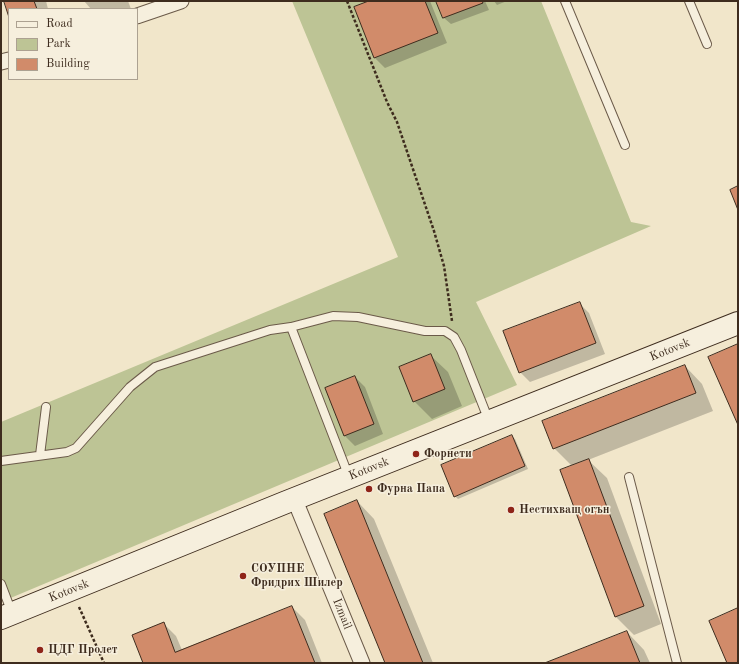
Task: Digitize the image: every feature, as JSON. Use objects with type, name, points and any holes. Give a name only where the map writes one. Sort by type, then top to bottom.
[{"type":"street","points":[[138,16],[181,1]]},
{"type":"street","name":"Kotovsk","points":[[7,616],[294,498],[738,323]]},
{"type":"street","name":"Izmail","points":[[294,498],[362,663]]},
{"type":"lane","points":[[565,1],[625,145]]},
{"type":"lane","points":[[689,1],[707,44]]},
{"type":"lane","points":[[1,461],[67,452],[76,448],[130,387],[155,367],[270,330],[333,316],[358,317],[424,331],[446,331],[454,337],[461,350],[489,421]]},
{"type":"lane","points":[[291,326],[349,477]]},
{"type":"lane","points":[[40,455],[46,407]]},
{"type":"lane","points":[[629,477],[677,663]]},
{"type":"lane","points":[[1,584],[7,616]]},
{"type":"path","points":[[346,1],[387,102],[397,122],[434,231],[444,266],[454,337]]},
{"type":"path","points":[[71,590],[104,663]]},
{"type":"green space","points":[[292,1],[541,1],[631,222],[651,226],[476,302],[517,385],[1,602],[1,422],[398,257]]},
{"type":"building","points":[[4,1],[34,1],[37,8],[8,8],[8,14]]},
{"type":"building","points":[[369,1],[425,1],[438,33],[374,58],[354,7]]},
{"type":"building","points":[[436,1],[482,1],[483,3],[443,18]]},
{"type":"building","points":[[738,186],[738,210],[730,190]]},
{"type":"building","points":[[580,302],[596,343],[519,373],[503,331]]},
{"type":"building","points":[[738,344],[738,425],[708,357]]},
{"type":"building","points":[[431,354],[445,389],[413,402],[399,367]]},
{"type":"building","points":[[685,365],[696,393],[553,449],[542,421]]},
{"type":"building","points":[[355,376],[374,424],[344,436],[325,388]]},
{"type":"building","points":[[512,435],[525,466],[454,497],[441,465]]},
{"type":"building","points":[[589,459],[644,606],[615,617],[560,470]]},
{"type":"building","points":[[357,500],[423,663],[385,663],[324,514]]},
{"type":"building","points":[[292,606],[315,663],[143,663],[132,635],[164,622],[175,652]]},
{"type":"building","points":[[738,608],[738,663],[727,663],[709,621]]},
{"type":"building","points":[[627,631],[640,663],[545,663]]},
{"type":"place","name":"Форнети","points":[[416,454]]},
{"type":"place","name":"Фурна Папа","points":[[369,489]]},
{"type":"place","name":"Нестихващ огън","points":[[511,510]]},
{"type":"place","name":"СОУПНЕ Фридрих Шилер","points":[[243,576]]},
{"type":"place","name":"ЦДГ Пролет","points":[[40,650]]}]
